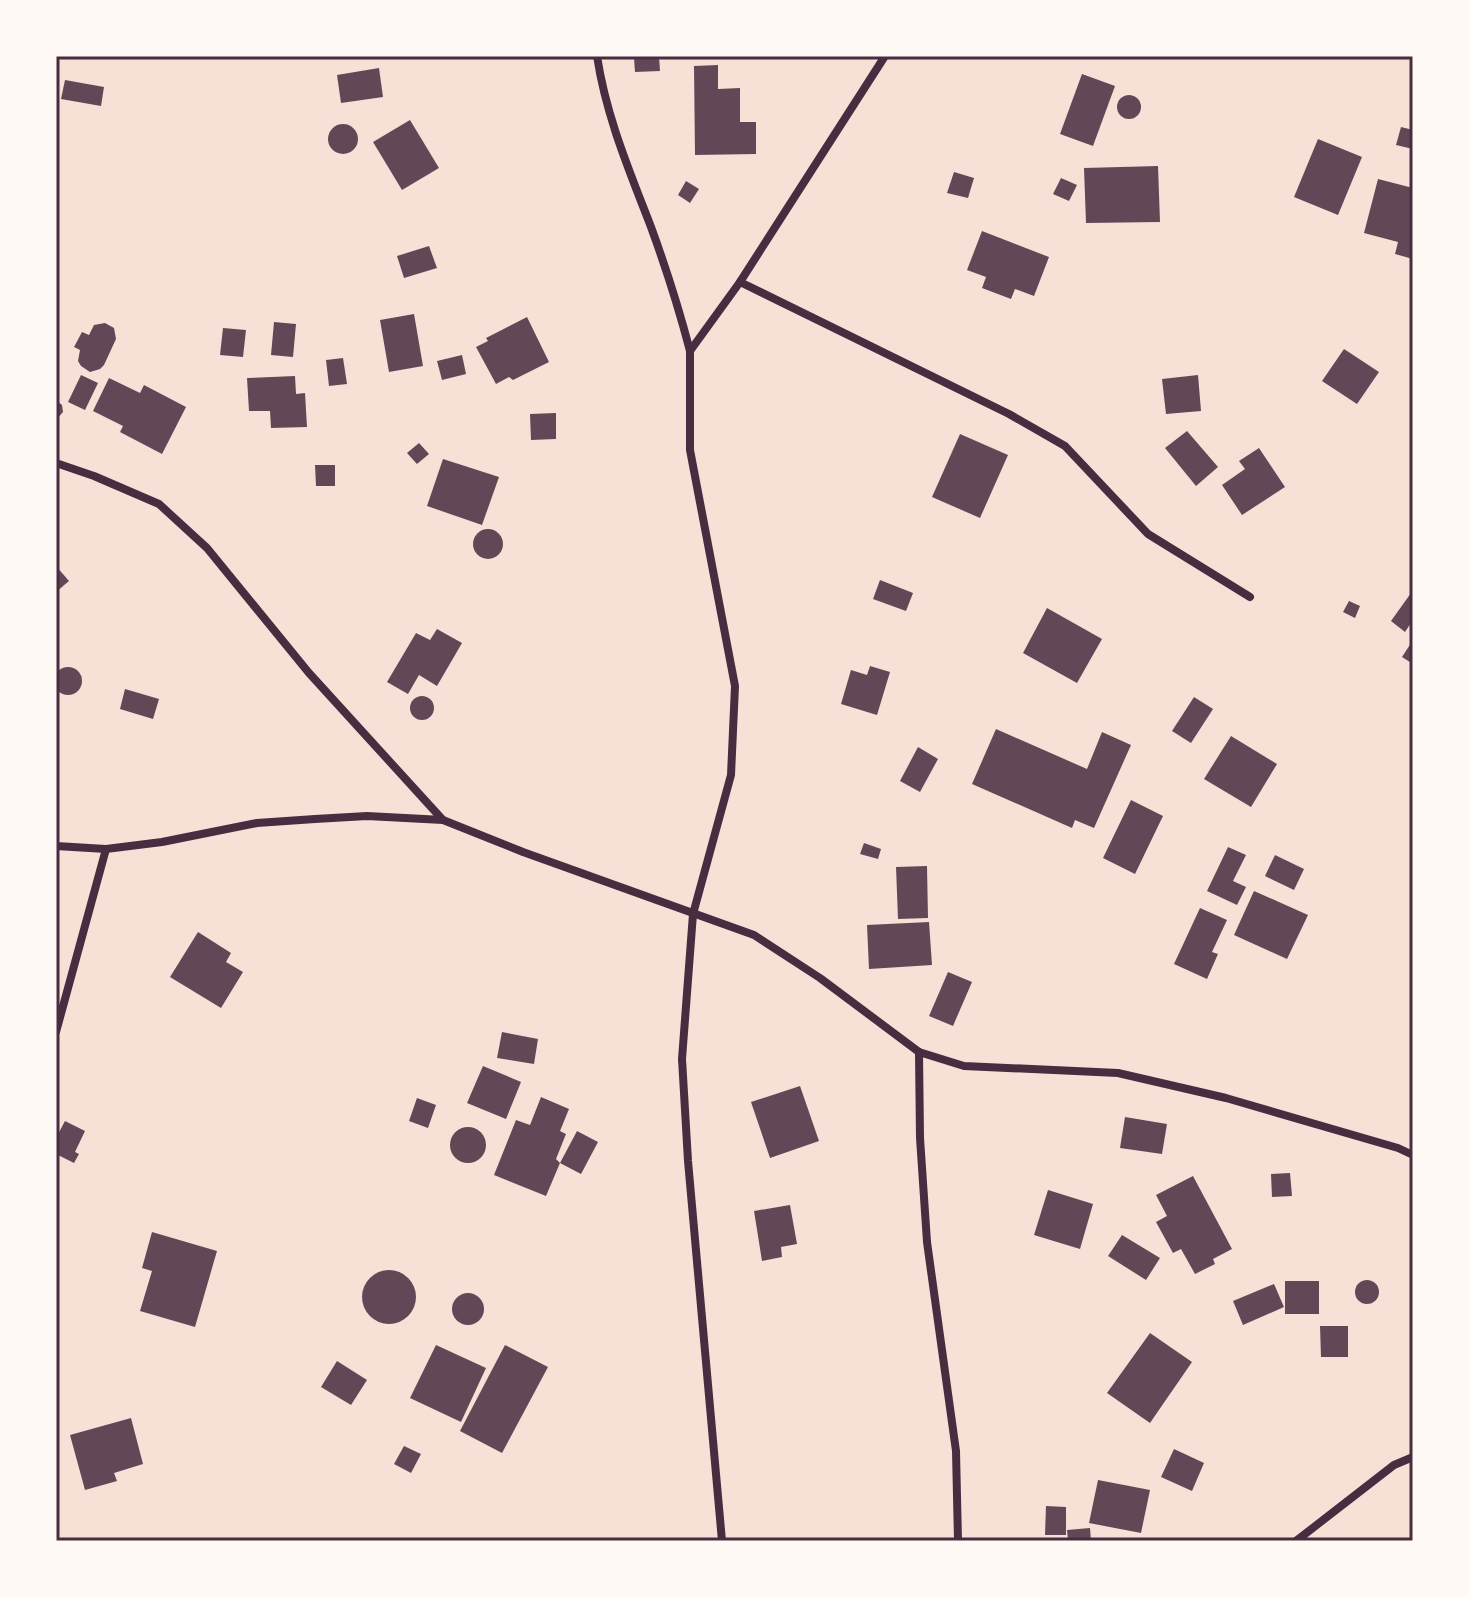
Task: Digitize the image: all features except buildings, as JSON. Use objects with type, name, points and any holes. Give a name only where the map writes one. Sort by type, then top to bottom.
[{"type":"street","points":[[597,56],[621,154],[675,295],[690,351],[690,450],[735,686],[731,775],[693,914],[683,1073],[722,1541]]},
{"type":"street","points":[[690,351],[740,282],[885,56]]},
{"type":"street","points":[[740,282],[1009,414],[1065,446],[1148,534],[1250,597]]},
{"type":"street","points":[[56,463],[159,504],[178,521],[207,548],[309,673],[443,820]]},
{"type":"street","points":[[56,846],[106,849],[162,842],[257,823],[367,816],[443,820],[754,935],[820,978],[919,1052],[964,1066],[1118,1073],[1226,1098],[1413,1155]]},
{"type":"street","points":[[56,1032],[106,849]]},
{"type":"street","points":[[919,1052],[920,1138],[927,1242],[956,1451],[958,1541]]},
{"type":"street","points":[[1296,1541],[1394,1465],[1413,1457]]}]
